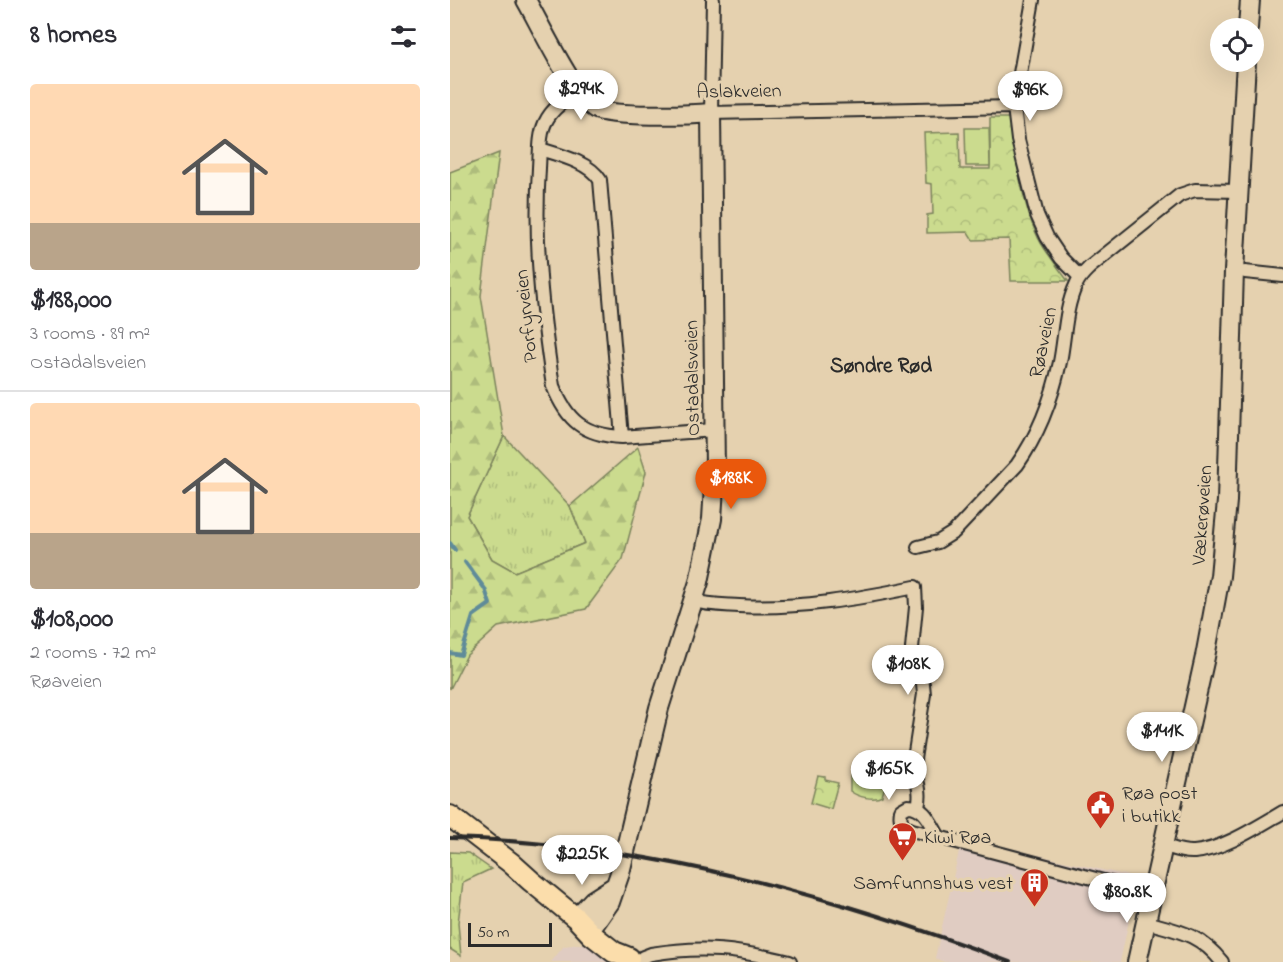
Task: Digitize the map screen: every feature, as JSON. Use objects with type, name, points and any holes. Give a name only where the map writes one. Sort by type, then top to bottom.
[{"type":"main road","points":[[450,816],[586,925],[620,945],[634,960]]},
{"type":"street","name":"Aslakveien","points":[[526,0],[578,92],[593,107],[611,114],[1014,107]]},
{"type":"street","name":"Ostadalsveien","points":[[586,925],[593,900],[615,886],[622,867],[663,693],[693,601],[711,527],[715,470],[711,113],[713,0]]},
{"type":"street","points":[[1033,0],[1014,107],[1018,140],[1037,215],[1047,237],[1061,258],[1080,277]]},
{"type":"street","points":[[1249,18],[1250,0]]},
{"type":"street","name":"Vækerøveien","points":[[1137,962],[1205,657],[1223,553],[1227,501],[1233,282],[1245,72]]},
{"type":"street","name":"Porfyrveien","points":[[578,92],[550,115],[543,130],[540,149],[537,212],[539,287],[553,386],[564,410],[579,426],[598,435],[622,437],[714,430]]},
{"type":"street","points":[[540,149],[584,166],[600,180],[622,437]]},
{"type":"street","name":"Røaveien","points":[[918,547],[938,542],[954,532],[1025,454],[1050,401],[1072,297],[1080,277],[1180,195],[1195,190],[1238,191]]},
{"type":"street","points":[[1245,272],[1283,276]]},
{"type":"street","points":[[693,601],[717,605],[788,607],[915,587],[916,607],[912,648],[924,689],[914,759],[914,770],[921,795],[918,807]]},
{"type":"street","points":[[939,837],[918,807],[908,806],[901,810],[902,824],[912,830],[1152,894]]},
{"type":"street","points":[[1162,845],[1185,852],[1209,849],[1283,812]]},
{"type":"street","points":[[1146,922],[1191,935],[1204,943],[1222,962]]},
{"type":"street","points":[[634,960],[651,954],[705,948],[731,950],[790,962]]},
{"type":"shaded area","points":[[962,838],[1138,878],[1120,962],[944,962],[935,958]]},
{"type":"shaded area","points":[[589,943],[613,962],[551,962],[564,946]]},
{"type":"green space","points":[[990,118],[1010,118],[1017,165],[1035,231],[1068,281],[1011,281],[1009,239],[973,240],[968,232],[927,233],[927,215],[933,214],[932,184],[926,183],[924,133],[959,132],[960,169],[990,169]]},
{"type":"green space","points":[[965,128],[989,128],[990,166],[966,166]]},
{"type":"green space","points":[[499,153],[481,296],[504,436],[467,516],[492,559],[515,572],[585,543],[570,506],[638,447],[646,472],[623,559],[586,609],[498,627],[467,655],[450,689],[450,172]]},
{"type":"green space","points":[[504,436],[570,506],[585,543],[515,572],[492,559],[467,516]]},
{"type":"green space","points":[[856,771],[884,778],[885,786],[882,796],[866,798],[850,791],[850,777]]},
{"type":"green space","points":[[818,776],[838,783],[831,809],[811,803]]},
{"type":"green space","points":[[450,852],[468,853],[491,869],[463,882],[458,923],[461,956],[450,949]]},
{"type":"waterway","points":[[450,543],[455,550]]},
{"type":"waterway","points":[[450,653],[461,655],[473,616],[490,604],[485,589],[465,562]]},
{"type":"railway","points":[[450,838],[522,842],[594,850],[735,876],[874,915],[1010,962]]},
{"type":"place","name":"Røa post i butikk","points":[[1101,830]]},
{"type":"place","name":"Kiwi Røa","points":[[903,862]]},
{"type":"place","name":"Samfunnshus vest","points":[[1034,908]]},
{"type":"district","name":"Søndre Rød","points":[[881,365]]}]
